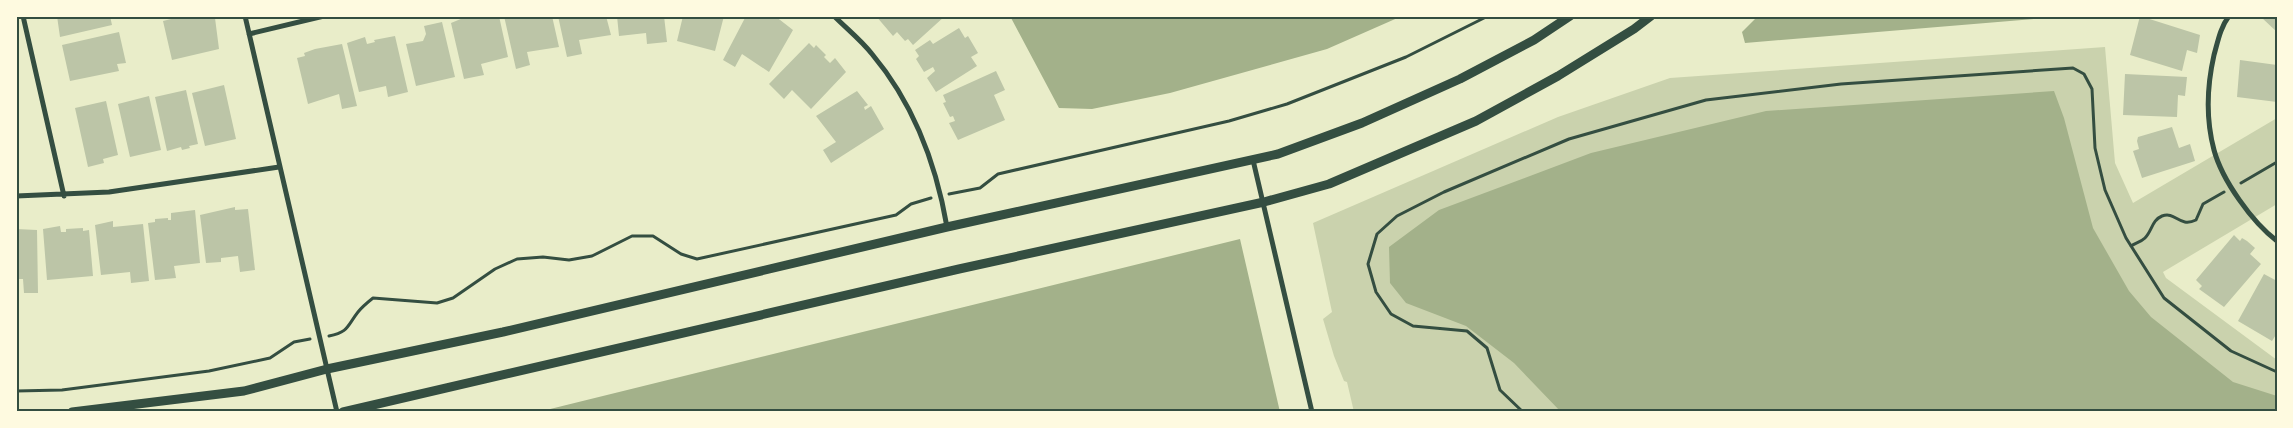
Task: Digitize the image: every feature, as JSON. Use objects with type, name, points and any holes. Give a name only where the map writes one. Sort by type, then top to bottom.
[{"type":"street","points":[[23,16],[64,196]]},
{"type":"street","points":[[245,16],[318,338],[337,412]]},
{"type":"street","points":[[249,34],[324,16]]},
{"type":"street","points":[[834,16],[872,53],[903,96],[927,147],[941,195],[947,227]]},
{"type":"street","points":[[72,412],[244,391],[327,369],[503,332],[947,227],[1278,154],[1362,124],[1460,79],[1534,40],[1570,16]]},
{"type":"street","points":[[343,412],[959,269],[1264,202],[1328,184],[1476,121],[1558,76],[1634,29],[1651,16]]},
{"type":"street","points":[[2229,16],[2221,26],[2211,67],[2208,106],[2214,151],[2232,188],[2246,209],[2277,241]]},
{"type":"street","points":[[1253,160],[1312,412]]},
{"type":"street","points":[[16,196],[64,196],[109,192],[279,167]]},
{"type":"path","points":[[16,391],[62,390],[209,371],[270,358],[294,342],[339,334],[348,328],[357,313],[373,298],[437,303],[453,298],[495,269],[517,260],[543,256],[569,260],[592,256],[632,236],[653,236],[681,254],[698,259],[896,214],[911,204],[941,195],[980,188],[998,174],[1229,121],[1286,104],[1406,57],[1488,16]]},
{"type":"path","points":[[1523,412],[1500,390],[1487,348],[1467,330],[1413,326],[1390,314],[1376,292],[1368,264],[1377,234],[1397,216],[1444,192],[1569,139],[1706,100],[1841,84],[2073,68],[2084,74],[2092,90],[2095,148],[2105,190],[2131,246],[2164,298],[2231,351],[2277,372]]},
{"type":"path","points":[[2131,246],[2144,239],[2151,231],[2154,221],[2163,216],[2172,216],[2182,223],[2196,220],[2203,204],[2277,162]]},
{"type":"shaded area","points":[[1010,16],[1402,16],[1327,49],[1170,93],[1092,109],[1059,108]]},
{"type":"shaded area","points":[[1758,16],[2069,16],[1745,43],[1742,32]]},
{"type":"shaded area","points":[[2105,47],[2115,163],[2133,203],[2277,118],[2277,204],[2163,272],[2166,278],[2277,360],[2277,412],[1354,412],[1347,382],[1344,381],[1334,356],[1323,319],[1332,312],[1313,223],[1558,117],[1670,78]]},
{"type":"shaded area","points":[[2054,91],[2064,118],[2093,228],[2129,291],[2151,317],[2233,382],[2277,396],[2277,412],[1561,412],[1514,363],[1466,326],[1406,303],[1390,283],[1389,247],[1439,210],[1591,153],[1766,111]]},
{"type":"shaded area","points":[[1240,239],[1280,412],[538,412]]},
{"type":"building","points":[[57,16],[110,16],[112,25],[60,37]]},
{"type":"building","points":[[183,16],[211,16],[212,19],[215,18],[219,49],[172,60],[163,21]]},
{"type":"building","points":[[468,16],[499,16],[508,57],[481,64],[484,75],[464,79],[451,23]]},
{"type":"building","points":[[504,16],[552,16],[559,47],[527,52],[530,65],[516,69]]},
{"type":"building","points":[[558,16],[606,16],[611,35],[579,40],[582,54],[567,57]]},
{"type":"building","points":[[617,16],[664,16],[667,42],[647,44],[646,33],[619,36]]},
{"type":"building","points":[[683,16],[724,16],[715,51],[677,41]]},
{"type":"building","points":[[746,16],[775,16],[793,30],[769,72],[742,54],[735,67],[723,60]]},
{"type":"building","points":[[876,16],[945,16],[913,45],[908,39],[905,41],[897,32],[893,36]]},
{"type":"building","points":[[2140,16],[2200,35],[2197,53],[2187,50],[2182,71],[2130,55]]},
{"type":"building","points":[[2264,16],[2277,16],[2277,32],[2262,18]]},
{"type":"building","points":[[442,22],[455,77],[416,86],[406,44],[423,41],[426,34],[424,26]]},
{"type":"building","points":[[959,28],[965,38],[968,36],[978,53],[971,57],[977,66],[936,92],[927,78],[935,71],[933,67],[924,72],[916,59],[919,56],[915,50],[930,40],[933,44]]},
{"type":"building","points":[[119,32],[126,63],[117,64],[119,71],[70,81],[62,45]]},
{"type":"building","points":[[395,36],[408,92],[388,97],[386,86],[359,92],[347,43],[365,37],[367,44],[375,42],[374,40]]},
{"type":"building","points":[[809,43],[814,48],[816,45],[826,55],[824,57],[830,63],[835,58],[846,72],[811,109],[792,90],[784,99],[769,84]]},
{"type":"building","points":[[342,44],[357,106],[342,109],[339,94],[308,104],[297,58],[305,56],[304,53],[315,49]]},
{"type":"building","points":[[2240,60],[2277,65],[2277,102],[2237,97]]},
{"type":"building","points":[[996,71],[1005,90],[994,95],[1005,120],[958,140],[949,123],[955,121],[953,116],[950,117],[943,103],[946,102],[943,95]]},
{"type":"building","points":[[2125,74],[2187,77],[2185,96],[2178,95],[2177,117],[2123,115]]},
{"type":"building","points":[[224,85],[236,139],[205,146],[192,93]]},
{"type":"building","points":[[186,90],[198,144],[182,150],[181,147],[167,151],[155,97]]},
{"type":"building","points":[[857,91],[868,105],[864,107],[865,110],[871,106],[884,129],[831,163],[823,150],[836,142],[816,116]]},
{"type":"building","points":[[149,96],[161,150],[130,157],[118,104]]},
{"type":"building","points":[[106,101],[118,155],[103,159],[104,163],[88,167],[75,108]]},
{"type":"building","points":[[2172,127],[2179,148],[2190,144],[2195,161],[2142,178],[2133,151],[2139,149],[2138,137]]},
{"type":"building","points":[[235,207],[235,210],[248,209],[255,270],[240,272],[238,256],[221,258],[221,262],[206,263],[200,215]]},
{"type":"building","points":[[195,210],[200,263],[174,266],[176,278],[155,280],[148,223],[155,222],[155,219],[168,218],[168,220],[171,220],[171,213]]},
{"type":"building","points":[[113,221],[113,227],[143,224],[149,281],[131,283],[130,272],[101,275],[95,225]]},
{"type":"building","points":[[60,226],[61,232],[66,232],[66,229],[83,228],[83,231],[89,230],[93,276],[47,280],[43,229]]},
{"type":"building","points":[[16,229],[37,230],[38,293],[24,293],[23,279],[16,279]]},
{"type":"building","points":[[2234,235],[2240,241],[2242,238],[2255,248],[2250,254],[2261,264],[2224,307],[2199,289],[2202,286],[2196,280]]},
{"type":"building","points":[[2264,274],[2277,281],[2277,333],[2272,341],[2238,321]]}]
